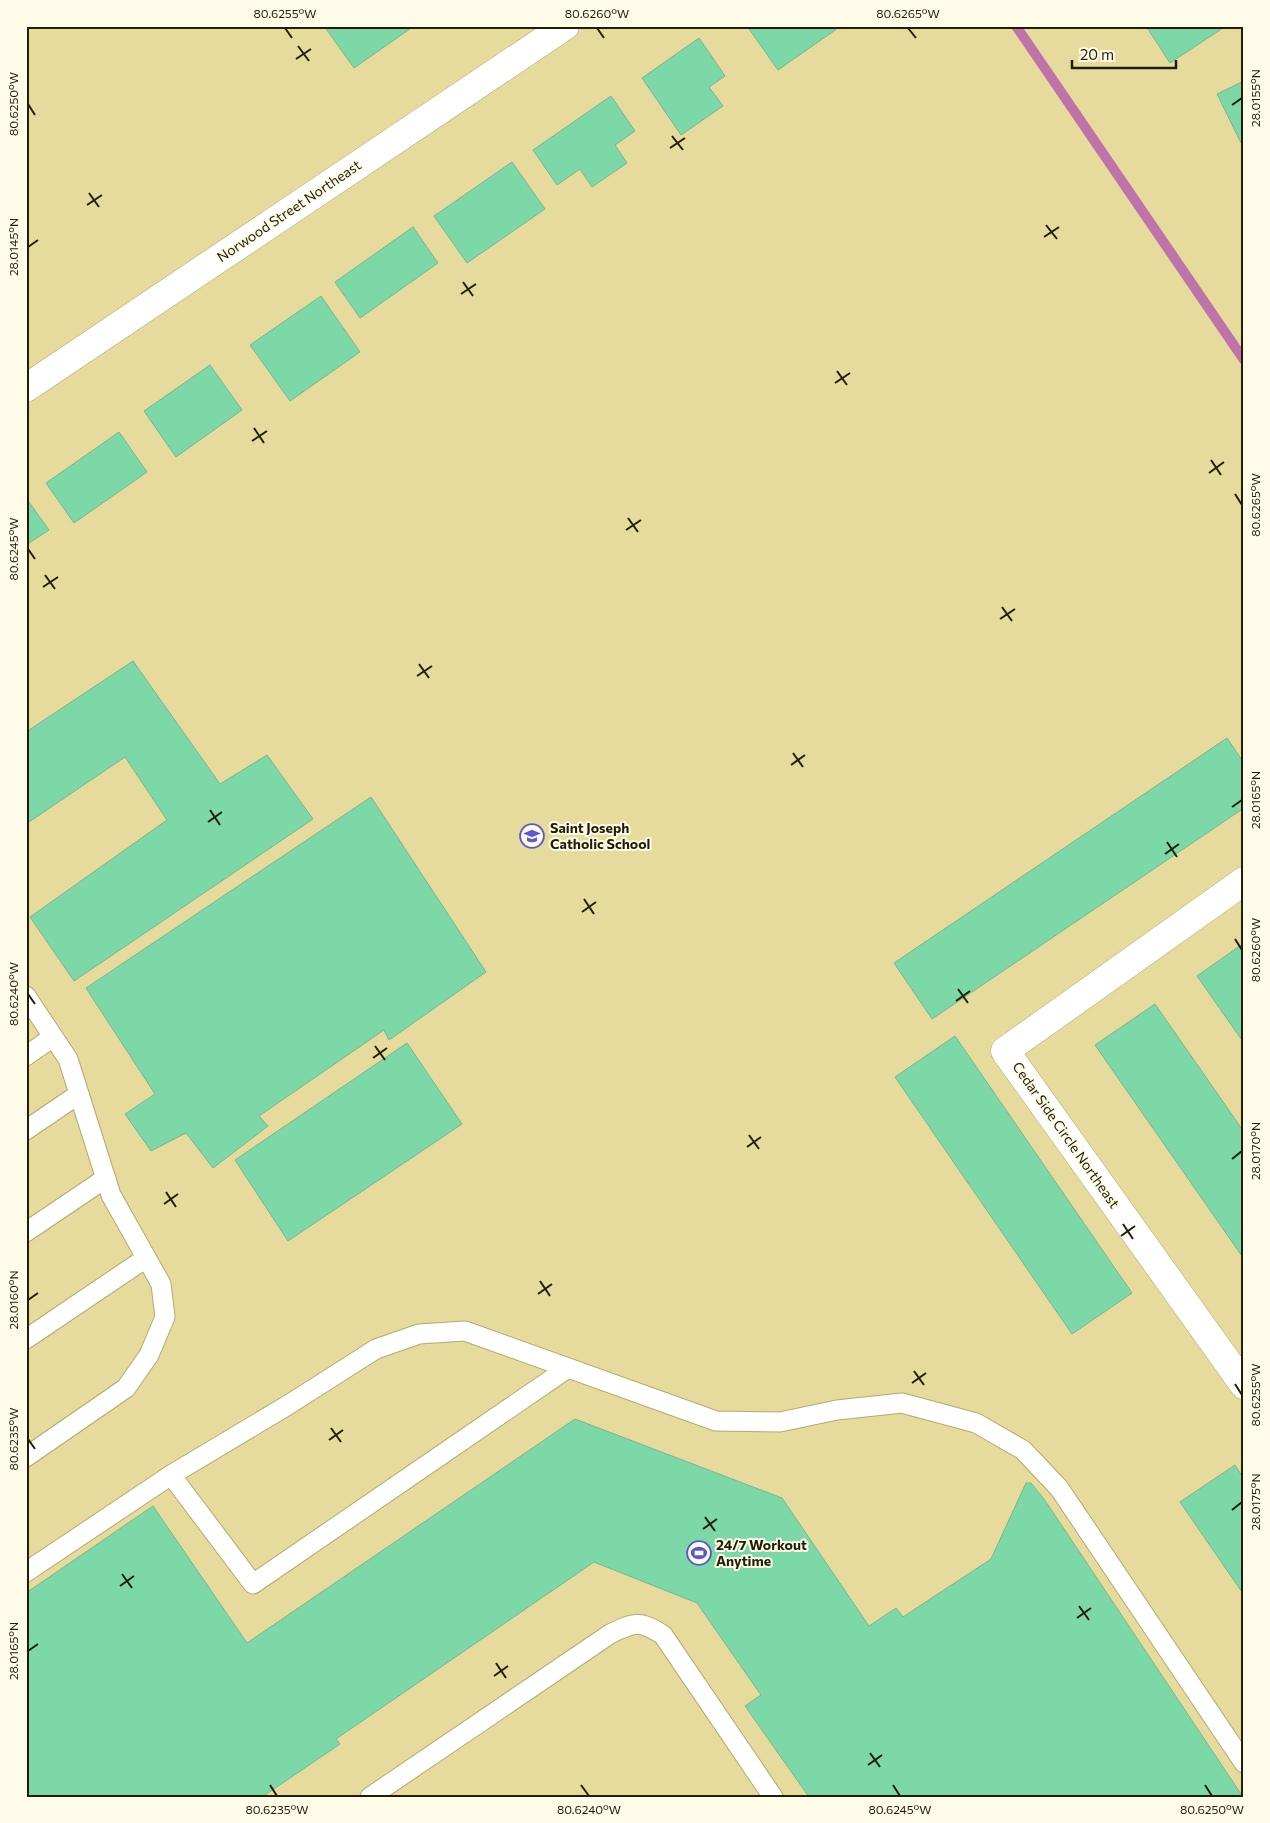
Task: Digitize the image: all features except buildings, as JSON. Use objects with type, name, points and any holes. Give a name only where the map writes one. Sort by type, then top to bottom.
[{"type":"street","name":"Norwood Street Northeast","points":[[26,388],[555,29]]},
{"type":"street","name":"Cedar Side Circle Northeast","points":[[1244,880],[1005,1051],[1244,1385]]},
{"type":"lane","points":[[26,996],[68,1059],[111,1195],[161,1284],[164,1317],[149,1355],[126,1388],[26,1457]]},
{"type":"lane","points":[[26,1056],[53,1037]]},
{"type":"lane","points":[[26,1130],[79,1094]]},
{"type":"lane","points":[[26,1232],[106,1178]]},
{"type":"lane","points":[[26,1339],[146,1258]]},
{"type":"lane","points":[[26,1572],[171,1475],[376,1350],[419,1334],[465,1331],[716,1421],[780,1422],[837,1410],[902,1403],[976,1423],[1023,1450],[1059,1488],[1244,1763]]},
{"type":"lane","points":[[171,1475],[253,1584],[568,1368]]},
{"type":"lane","points":[[370,1797],[610,1634],[632,1624],[648,1625],[664,1636],[773,1797]]},
{"type":"waterway","points":[[1016,26],[1244,360]]},
{"type":"place","name":"Saint Joseph Catholic School","points":[[532,836]]},
{"type":"place","name":"24/7 Workout Anytime","points":[[699,1553]]}]
